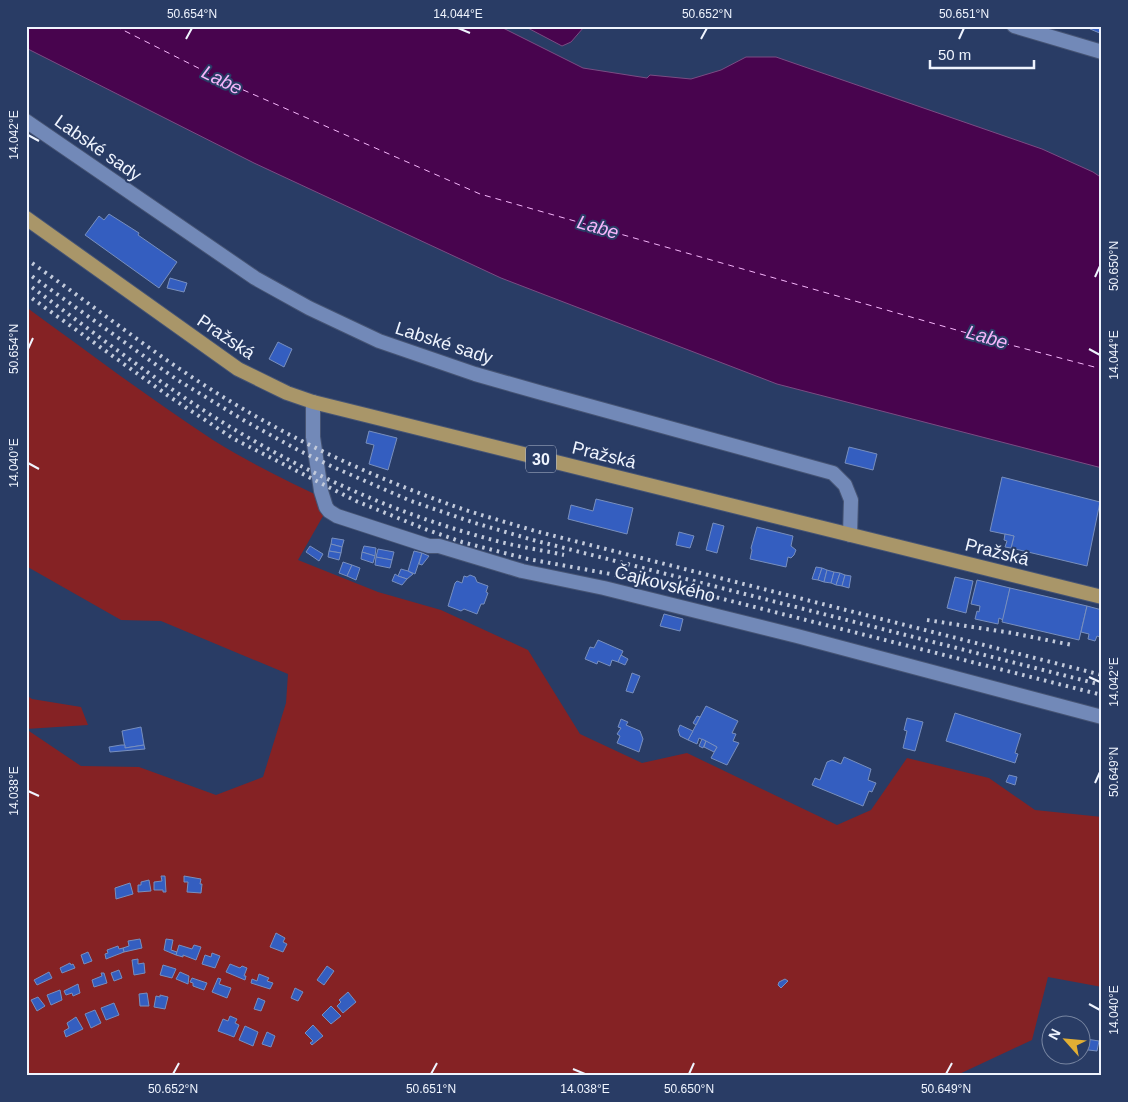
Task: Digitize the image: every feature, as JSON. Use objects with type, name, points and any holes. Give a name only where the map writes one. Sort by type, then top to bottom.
[{"type":"main road","name":"Pražská","points":[[26,218],[238,369],[287,393],[313,402],[1102,596]]},
{"type":"street","points":[[1014,26],[1102,52]]},
{"type":"street","name":"Labské sady","points":[[26,121],[255,278],[309,308],[362,334],[485,376],[834,473],[845,485],[851,500],[850,535]]},
{"type":"street","name":"Čajkovského","points":[[313,402],[313,437],[320,491],[326,507],[332,514],[429,546],[439,546],[522,571],[604,588],[797,636],[1102,717]]},
{"type":"shaded area","points":[[26,307],[142,391],[227,449],[331,502],[298,560],[378,592],[441,610],[528,650],[580,734],[642,763],[687,753],[837,825],[871,810],[907,758],[989,778],[1035,810],[1102,817],[1102,987],[1048,977],[1032,1040],[955,1076],[26,1076],[26,729],[81,766],[139,767],[216,795],[263,777],[286,703],[288,674],[161,621],[121,620],[26,566]]},
{"type":"shaded area","points":[[26,695],[32,699],[81,707],[88,725],[26,729]]},
{"type":"water","name":"Labe","points":[[26,26],[499,26],[583,68],[647,78],[650,75],[691,79],[721,70],[746,57],[776,57],[1042,149],[1102,178],[1102,468],[777,384],[501,278],[254,163],[26,48]]},
{"type":"water","points":[[524,26],[589,26],[584,27],[571,42],[562,46]]},
{"type":"building","points":[[1091,26],[1102,26],[1102,34],[1090,29]]},
{"type":"building","points":[[109,214],[139,233],[138,235],[177,262],[159,288],[85,235],[99,216],[104,220]]},
{"type":"building","points":[[170,278],[187,283],[184,292],[167,288]]},
{"type":"building","points":[[278,342],[292,349],[284,367],[269,359]]},
{"type":"building","points":[[369,431],[397,438],[388,470],[369,464],[374,445],[366,443]]},
{"type":"building","points":[[849,447],[877,454],[873,470],[845,463]]},
{"type":"building","points":[[1002,477],[1100,502],[1087,566],[1011,548],[1014,536],[990,531]]},
{"type":"building","points":[[596,499],[633,508],[627,534],[568,519],[571,505],[593,511]]},
{"type":"building","points":[[713,523],[724,526],[717,553],[706,550]]},
{"type":"building","points":[[757,527],[793,536],[791,546],[796,550],[791,558],[788,557],[786,567],[750,559]]},
{"type":"building","points":[[679,532],[694,536],[690,548],[676,545]]},
{"type":"building","points":[[1005,534],[1014,536],[1011,548],[1005,547],[1007,541],[1004,540]]},
{"type":"building","points":[[332,538],[344,540],[342,547],[331,544]]},
{"type":"building","points":[[331,544],[342,547],[341,553],[329,551]]},
{"type":"building","points":[[310,546],[323,554],[319,561],[306,552]]},
{"type":"building","points":[[364,546],[376,548],[375,556],[362,552]]},
{"type":"building","points":[[378,549],[394,552],[392,560],[376,557]]},
{"type":"building","points":[[329,551],[341,553],[339,560],[328,557]]},
{"type":"building","points":[[414,551],[422,553],[415,574],[408,571]]},
{"type":"building","points":[[362,552],[375,556],[373,563],[361,559]]},
{"type":"building","points":[[422,553],[429,556],[422,565],[419,564]]},
{"type":"building","points":[[376,557],[392,560],[390,568],[375,565]]},
{"type":"building","points":[[343,562],[352,565],[347,576],[339,573]]},
{"type":"building","points":[[352,565],[360,568],[356,580],[347,576]]},
{"type":"building","points":[[816,567],[822,568],[818,580],[812,579]]},
{"type":"building","points":[[822,568],[827,570],[824,582],[818,580]]},
{"type":"building","points":[[401,569],[413,574],[407,579],[398,576]]},
{"type":"building","points":[[827,570],[834,572],[831,583],[824,582]]},
{"type":"building","points":[[834,572],[840,573],[836,585],[831,583]]},
{"type":"building","points":[[840,573],[845,575],[842,586],[836,585]]},
{"type":"building","points":[[395,574],[407,579],[402,585],[392,581]]},
{"type":"building","points":[[470,575],[475,577],[477,582],[488,586],[486,592],[488,593],[484,604],[481,604],[477,614],[448,606],[455,583],[457,581],[462,583],[464,576]]},
{"type":"building","points":[[845,575],[851,576],[849,588],[842,586]]},
{"type":"building","points":[[955,577],[973,581],[966,613],[947,608]]},
{"type":"building","points":[[977,580],[1010,588],[1003,620],[999,618],[998,624],[975,619],[980,606],[971,604]]},
{"type":"building","points":[[1010,588],[1087,606],[1079,640],[1002,622]]},
{"type":"building","points":[[1087,606],[1102,610],[1102,638],[1097,636],[1095,641],[1088,639],[1089,634],[1081,632]]},
{"type":"building","points":[[664,614],[683,619],[680,631],[660,626]]},
{"type":"building","points":[[598,640],[623,651],[618,662],[612,660],[610,666],[598,661],[597,664],[585,659],[590,647],[594,648]]},
{"type":"building","points":[[621,655],[628,659],[625,665],[618,662]]},
{"type":"building","points":[[632,673],[640,676],[633,693],[626,691]]},
{"type":"building","points":[[706,706],[738,721],[732,733],[736,734],[733,741],[739,743],[727,765],[711,758],[717,747],[699,738],[697,744],[688,740]]},
{"type":"building","points":[[955,713],[1021,734],[1015,753],[1018,754],[1015,763],[946,741]]},
{"type":"building","points":[[697,716],[700,717],[696,725],[693,723]]},
{"type":"building","points":[[907,718],[923,722],[915,751],[903,748],[907,731],[904,730]]},
{"type":"building","points":[[621,719],[628,722],[626,725],[640,731],[643,739],[639,752],[617,743],[620,736],[617,734],[621,728],[618,727]]},
{"type":"building","points":[[680,725],[693,731],[688,740],[680,736],[678,730]]},
{"type":"building","points":[[141,727],[144,745],[125,748],[122,731]]},
{"type":"building","points":[[702,739],[706,741],[703,748],[699,746]]},
{"type":"building","points":[[706,741],[717,747],[714,752],[704,747]]},
{"type":"building","points":[[125,745],[125,748],[144,745],[145,749],[110,752],[109,747]]},
{"type":"building","points":[[844,757],[871,769],[868,780],[876,783],[872,792],[869,791],[863,806],[812,785],[815,778],[820,780],[827,762],[832,760],[841,764]]},
{"type":"building","points":[[1009,775],[1017,777],[1015,785],[1006,782]]},
{"type":"building","points":[[161,876],[165,876],[166,892],[154,890],[154,882],[162,881]]},
{"type":"building","points":[[184,876],[201,879],[201,893],[187,892],[188,882],[184,882]]},
{"type":"building","points":[[149,880],[151,891],[138,892],[138,885]]},
{"type":"building","points":[[130,883],[133,894],[116,899],[115,888]]},
{"type":"building","points":[[276,933],[285,938],[283,942],[287,944],[283,952],[270,947]]},
{"type":"building","points":[[140,939],[142,948],[124,952],[123,948],[129,946],[128,941]]},
{"type":"building","points":[[166,939],[173,940],[171,950],[177,952],[176,955],[164,950]]},
{"type":"building","points":[[179,945],[192,949],[194,945],[201,947],[196,960],[183,955],[183,957],[176,955]]},
{"type":"building","points":[[118,946],[119,949],[123,948],[124,952],[106,959],[105,954],[108,953],[107,950]]},
{"type":"building","points":[[88,952],[92,961],[84,964],[81,955]]},
{"type":"building","points":[[212,953],[220,956],[215,968],[202,964],[205,955],[211,957]]},
{"type":"building","points":[[138,959],[138,964],[144,963],[145,973],[134,975],[132,960]]},
{"type":"building","points":[[70,963],[75,968],[62,973],[60,968]]},
{"type":"building","points":[[230,964],[240,968],[242,966],[247,968],[244,976],[246,976],[245,980],[226,972]]},
{"type":"building","points":[[163,965],[176,969],[172,978],[160,975]]},
{"type":"building","points":[[327,966],[334,971],[324,985],[317,980]]},
{"type":"building","points":[[119,970],[122,978],[114,981],[111,973]]},
{"type":"building","points":[[49,972],[52,978],[37,985],[34,980]]},
{"type":"building","points":[[180,972],[189,976],[188,984],[176,979]]},
{"type":"building","points":[[101,973],[104,973],[107,983],[94,987],[92,980],[102,976]]},
{"type":"building","points":[[259,974],[269,978],[267,981],[273,983],[270,989],[251,983],[252,979],[257,981]]},
{"type":"building","points":[[192,978],[207,983],[204,990],[193,986],[193,983],[190,982]]},
{"type":"building","points":[[218,978],[221,979],[219,984],[231,988],[227,998],[212,992]]},
{"type":"building","points":[[785,979],[788,981],[781,988],[778,985],[779,982]]},
{"type":"building","points":[[78,984],[80,993],[73,996],[72,993],[66,995],[64,991]]},
{"type":"building","points":[[295,988],[303,992],[298,1001],[291,998]]},
{"type":"building","points":[[60,990],[62,1000],[51,1005],[47,995]]},
{"type":"building","points":[[348,992],[356,1002],[343,1013],[337,1006],[341,1002],[339,1000]]},
{"type":"building","points":[[147,993],[149,1006],[140,1006],[139,994]]},
{"type":"building","points":[[160,995],[168,997],[165,1009],[154,1007],[156,996],[160,997]]},
{"type":"building","points":[[38,997],[45,1006],[37,1011],[31,1000]]},
{"type":"building","points":[[258,998],[265,1001],[261,1011],[254,1009]]},
{"type":"building","points":[[114,1003],[119,1015],[106,1020],[101,1008]]},
{"type":"building","points":[[331,1006],[341,1016],[331,1024],[322,1015]]},
{"type":"building","points":[[95,1010],[101,1023],[91,1028],[85,1014]]},
{"type":"building","points":[[230,1016],[237,1019],[235,1023],[239,1025],[234,1037],[218,1031],[223,1019],[228,1021]]},
{"type":"building","points":[[76,1017],[83,1029],[66,1037],[64,1031],[69,1028],[67,1023]]},
{"type":"building","points":[[313,1025],[323,1036],[312,1045],[310,1043],[313,1041],[305,1033]]},
{"type":"building","points":[[245,1026],[258,1032],[253,1046],[239,1040]]},
{"type":"building","points":[[267,1032],[275,1036],[271,1047],[262,1044]]},
{"type":"building","points":[[1090,1040],[1099,1041],[1097,1051],[1090,1050]]},
{"type":"ferry route","points":[[115,26],[232,85],[480,194],[988,339],[1102,369]]},
{"type":"railway","points":[[26,259],[165,359],[240,407],[327,453],[417,492],[459,508],[535,531],[1102,675]]},
{"type":"railway","points":[[26,272],[176,379],[245,421],[333,467],[411,501],[533,540],[1102,685]]},
{"type":"railway","points":[[26,283],[183,396],[237,431],[298,465],[363,495],[430,521],[497,541],[564,555]]},
{"type":"railway","points":[[26,294],[170,397],[234,439],[356,501],[425,529],[462,542],[528,559],[660,583],[1102,695]]},
{"type":"railway","points":[[927,620],[1012,633],[1072,645]]}]
